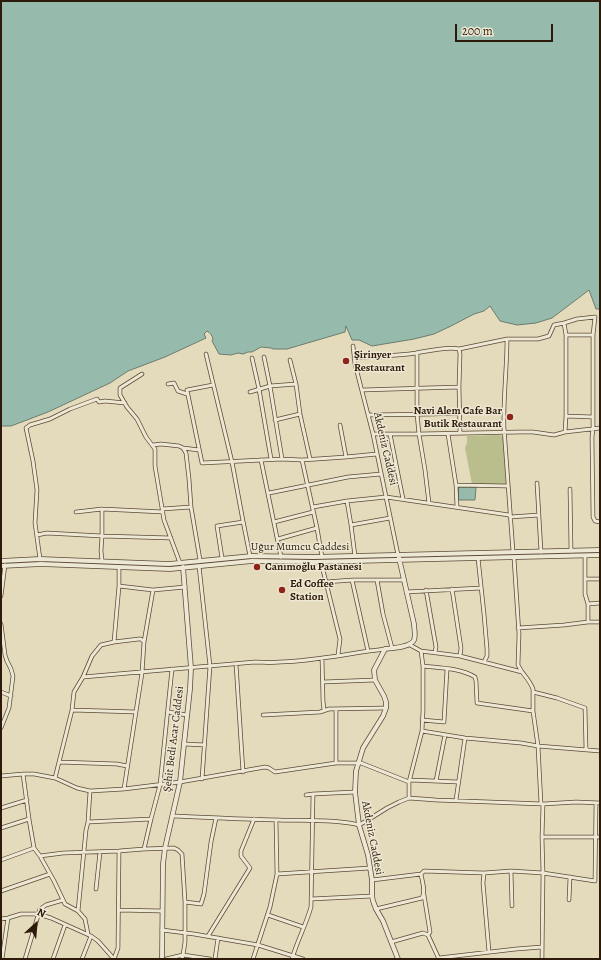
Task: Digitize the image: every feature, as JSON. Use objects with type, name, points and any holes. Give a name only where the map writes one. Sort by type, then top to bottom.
[{"type":"street","points":[[354,358],[456,348],[459,349],[507,339],[538,339],[549,336],[554,325],[578,319],[595,317],[593,335],[593,518],[595,521],[600,522]]},
{"type":"street","points":[[594,320],[600,320]]},
{"type":"street","points":[[564,323],[566,335],[565,432]]},
{"type":"street","points":[[566,335],[593,335]]},
{"type":"street","points":[[507,339],[504,413],[513,552]]},
{"type":"street","name":"Akdeniz Caddesi","points":[[353,346],[355,364],[373,434],[398,555]]},
{"type":"street","points":[[459,349],[460,433]]},
{"type":"street","points":[[417,353],[417,414],[429,503]]},
{"type":"street","points":[[206,354],[232,462],[250,556]]},
{"type":"street","points":[[264,357],[282,459]]},
{"type":"street","points":[[252,358],[259,389],[271,460]]},
{"type":"street","points":[[290,360],[310,459]]},
{"type":"street","points":[[142,374],[120,388],[120,395],[124,403],[137,419],[146,437],[155,449],[155,466],[164,520],[180,563]]},
{"type":"street","points":[[168,384],[174,383],[178,391],[188,394]]},
{"type":"street","points":[[250,392],[270,386],[296,384]]},
{"type":"street","points":[[213,385],[187,390],[202,463],[282,459],[302,460],[377,454]]},
{"type":"street","points":[[362,390],[459,387]]},
{"type":"street","points":[[40,559],[35,523],[37,490],[26,428],[30,425],[50,419],[70,409],[97,399],[99,402],[105,401],[124,403]]},
{"type":"street","points":[[368,415],[460,413]]},
{"type":"street","points":[[275,420],[300,414]]},
{"type":"street","points":[[566,416],[593,417]]},
{"type":"street","points":[[340,425],[346,457]]},
{"type":"street","points":[[373,434],[533,432],[554,435],[565,432],[600,428]]},
{"type":"street","points":[[390,434],[403,499]]},
{"type":"street","points":[[448,434],[456,485],[457,507]]},
{"type":"street","points":[[153,445],[161,444],[199,450]]},
{"type":"street","points":[[183,448],[187,459],[191,507],[200,560]]},
{"type":"street","points":[[261,460],[269,493],[281,559]]},
{"type":"street","points":[[302,460],[314,512],[321,559],[340,639],[338,655]]},
{"type":"street","points":[[269,493],[348,477],[382,474]]},
{"type":"street","points":[[537,483],[541,552]]},
{"type":"street","points":[[456,485],[508,486]]},
{"type":"street","points":[[570,488],[571,551]]},
{"type":"street","points":[[312,507],[347,501],[386,497],[510,516],[539,515]]},
{"type":"street","points":[[347,501],[355,556]]},
{"type":"street","points":[[76,512],[102,509],[163,511],[191,507]]},
{"type":"street","points":[[102,509],[102,561]]},
{"type":"street","points":[[274,522],[314,512]]},
{"type":"street","points":[[351,525],[390,518]]},
{"type":"street","points":[[222,558],[217,526],[243,522]]},
{"type":"street","points":[[278,539],[317,528]]},
{"type":"street","points":[[37,535],[46,533],[171,538]]},
{"type":"street","name":"Uğur Mumcu Caddesi","points":[[321,559],[355,556],[600,550]]},
{"type":"street","points":[[398,555],[415,635],[414,640],[410,645]]},
{"type":"street","name":"Uğur Mumcu Caddesi","points":[[3,566],[41,564],[170,569],[281,559],[400,560],[600,555]]},
{"type":"street","name":"Uğur Mumcu Caddesi","points":[[1,561],[40,559],[169,564],[250,556],[281,559]]},
{"type":"street","points":[[585,556],[585,594],[588,604],[588,622]]},
{"type":"street","points":[[478,558],[487,649],[487,656],[484,662]]},
{"type":"street","points":[[514,558],[518,628],[518,665],[532,686],[533,710],[538,746],[542,804],[542,959]]},
{"type":"street","points":[[1,596],[3,566]]},
{"type":"street","points":[[199,566],[210,666],[202,778]]},
{"type":"street","points":[[114,642],[119,586],[119,567]]},
{"type":"street","name":"Şehit Bedi Acar Caddesi","points":[[162,959],[162,875],[172,816],[180,782],[188,715],[190,668],[184,567]]},
{"type":"street","points":[[585,579],[600,579]]},
{"type":"street","points":[[326,582],[352,580],[404,580]]},
{"type":"street","points":[[352,580],[368,651]]},
{"type":"street","points":[[377,580],[383,614],[392,648]]},
{"type":"street","points":[[119,586],[153,590],[185,587]]},
{"type":"street","points":[[406,592],[481,588]]},
{"type":"street","points":[[452,589],[461,648],[460,656]]},
{"type":"street","points":[[124,789],[142,673],[144,642],[153,590]]},
{"type":"street","points":[[426,590],[436,647],[435,652]]},
{"type":"street","points":[[588,604],[600,603]]},
{"type":"street","points":[[518,628],[600,622]]},
{"type":"street","points":[[1,624],[5,655],[13,676],[9,708],[2,722],[1,728]]},
{"type":"street","points":[[55,778],[72,710],[74,692],[83,677],[92,656],[101,645],[139,639],[144,642]]},
{"type":"street","points":[[83,677],[255,662],[280,662],[322,658],[410,645],[421,651],[460,656],[522,672]]},
{"type":"street","points":[[263,715],[320,712],[324,710],[336,709],[386,708],[384,696],[375,680],[374,670],[385,649]]},
{"type":"street","points":[[409,798],[410,781],[422,731],[423,666],[421,651]]},
{"type":"street","points":[[322,658],[324,710]]},
{"type":"street","points":[[236,664],[243,772]]},
{"type":"street","points":[[423,666],[455,670],[475,677],[477,702],[533,710]]},
{"type":"street","points":[[144,849],[160,785],[172,669]]},
{"type":"street","points":[[422,720],[444,722],[447,669]]},
{"type":"street","points":[[323,682],[375,680]]},
{"type":"street","points":[[1,692],[11,696]]},
{"type":"street","points":[[533,692],[557,698],[585,708],[586,750]]},
{"type":"street","name":"Akdeniz Caddesi","points":[[386,708],[383,716],[363,748],[356,771],[355,792],[359,825],[368,855],[372,880],[372,896],[376,909],[383,921],[398,959]]},
{"type":"street","points":[[336,709],[336,763]]},
{"type":"street","points":[[72,710],[136,712]]},
{"type":"street","points":[[168,712],[188,715]]},
{"type":"street","points":[[422,731],[465,738],[600,751]]},
{"type":"street","points":[[436,781],[445,735]]},
{"type":"street","points":[[456,800],[465,738]]},
{"type":"street","points":[[184,744],[205,745]]},
{"type":"street","points":[[59,762],[117,764],[127,766]]},
{"type":"street","points":[[1,776],[34,774],[55,778],[77,788],[90,791],[160,785],[243,772],[265,767],[275,772],[336,763],[361,763],[410,781],[458,782]]},
{"type":"street","points":[[24,774],[34,848],[54,881],[63,900],[66,904],[78,911],[85,919],[90,935],[82,959]]},
{"type":"street","points":[[78,911],[90,791]]},
{"type":"street","points":[[306,794],[355,792]]},
{"type":"street","points":[[293,957],[311,907],[313,794]]},
{"type":"street","points":[[172,816],[336,822],[353,823],[359,825],[399,802],[409,798],[542,804],[576,802],[600,803]]},
{"type":"street","points":[[1,808],[27,800]]},
{"type":"street","points":[[372,880],[421,874],[424,871],[543,873],[595,881],[596,803]]},
{"type":"street","points":[[185,902],[201,904],[204,894],[216,818]]},
{"type":"street","points":[[1,828],[29,819]]},
{"type":"street","points":[[88,822],[151,819]]},
{"type":"street","points":[[208,936],[250,868],[241,856],[241,851],[254,819]]},
{"type":"street","points":[[253,959],[268,915],[277,874],[276,820]]},
{"type":"street","points":[[542,838],[600,837]]},
{"type":"street","points":[[1,860],[34,848]]},
{"type":"street","points":[[40,856],[63,853],[166,848],[180,851],[182,854],[185,902],[183,957]]},
{"type":"street","points":[[1,919],[21,914],[38,914],[51,918],[90,935],[98,941],[113,959],[118,948],[119,851]]},
{"type":"street","points":[[96,889],[100,852]]},
{"type":"street","points":[[277,874],[370,868]]},
{"type":"street","points":[[510,872],[512,906]]},
{"type":"street","points":[[484,873],[489,952]]},
{"type":"street","points":[[1,891],[50,874]]},
{"type":"street","points":[[421,874],[430,932],[428,935],[439,959],[542,947]]},
{"type":"street","points":[[569,900],[570,877]]},
{"type":"street","points":[[376,909],[422,898],[424,895]]},
{"type":"street","points":[[311,899],[372,896]]},
{"type":"street","points":[[26,959],[40,909],[63,900]]},
{"type":"street","points":[[119,910],[162,911]]},
{"type":"street","points":[[268,915],[303,927]]},
{"type":"street","points":[[2,959],[8,918]]},
{"type":"street","points":[[53,959],[65,924]]},
{"type":"street","points":[[162,930],[185,932],[258,944],[293,957],[303,959]]},
{"type":"street","points":[[391,942],[423,933],[428,935]]},
{"type":"street","points":[[215,959],[218,938]]},
{"type":"street","points":[[166,959],[183,957],[210,959]]},
{"type":"green space","points":[[500,435],[503,437],[506,484],[472,484],[465,448],[467,436]]},
{"type":"shaded area","points":[[1,1],[600,1],[600,309],[596,309],[589,290],[552,318],[536,323],[517,325],[500,321],[490,306],[484,311],[474,314],[434,334],[414,339],[372,346],[359,340],[352,340],[346,326],[345,332],[287,349],[261,347],[252,352],[231,355],[219,354],[212,341],[212,336],[207,331],[204,334],[206,338],[165,357],[128,371],[110,383],[48,412],[11,426],[1,426]]},
{"type":"shaded area","points":[[459,487],[476,487],[475,500],[459,500]]},
{"type":"place","name":"Şirinyer Restaurant","points":[[346,361]]},
{"type":"place","name":"Navi Alem Cafe Bar Butik Restaurant","points":[[510,417]]},
{"type":"place","name":"Canımoğlu Pastanesi","points":[[257,567]]},
{"type":"place","name":"Ed Coffee Station","points":[[282,590]]}]
